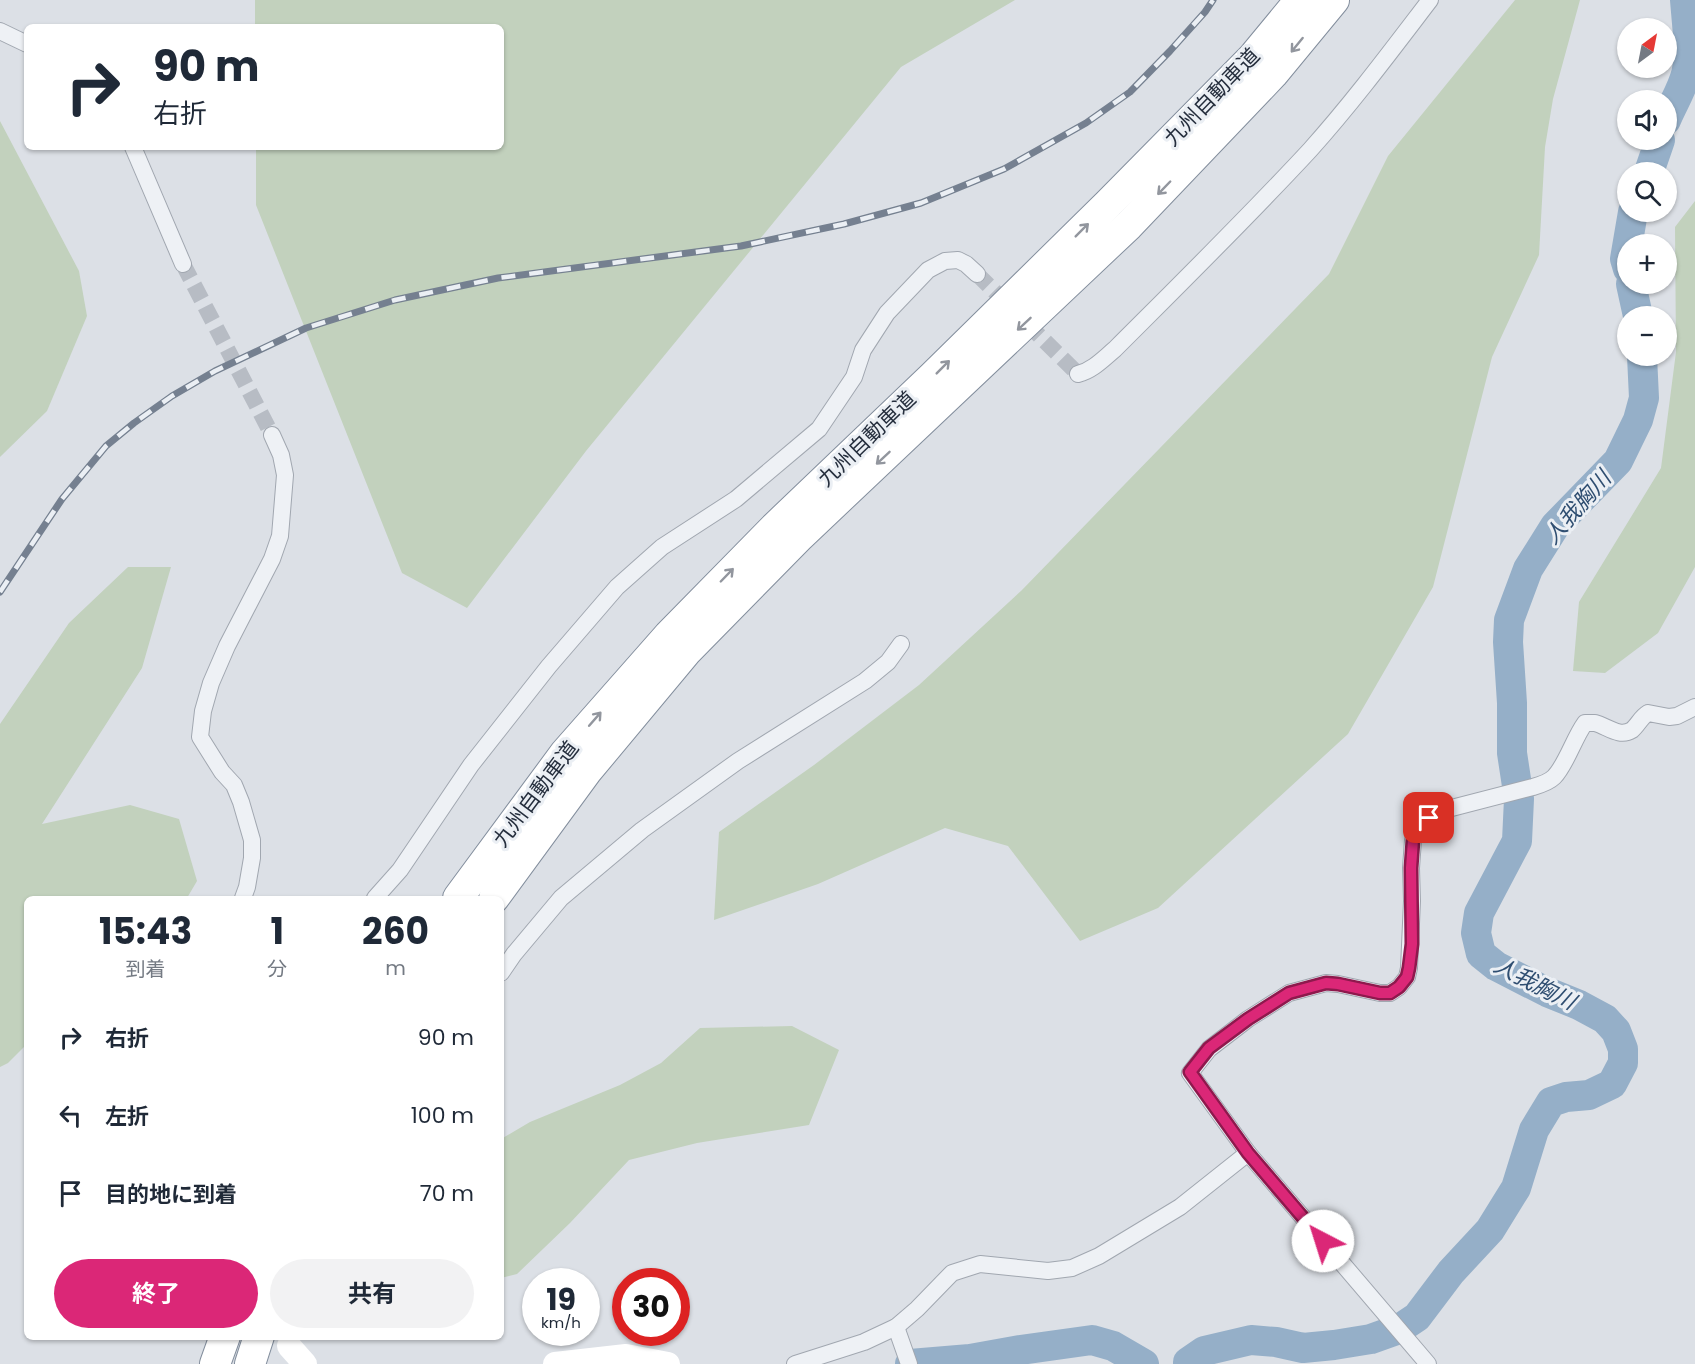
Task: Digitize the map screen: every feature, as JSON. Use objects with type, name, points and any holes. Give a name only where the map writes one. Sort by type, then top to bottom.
[{"type":"highway","name":"九州自動車道","points":[[459,896],[565,753],[669,635],[776,526],[1108,204],[1253,57],[1300,0]]},
{"type":"highway","name":"九州自動車道","points":[[495,896],[587,771],[687,651],[800,536],[1129,225],[1273,74],[1334,0]]},
{"type":"highway","points":[[215,1364],[224,1340]]},
{"type":"highway","points":[[250,1364],[259,1340]]},
{"type":"street","points":[[1077,374],[1094,367],[1115,349],[1247,217],[1311,148],[1430,0]]},
{"type":"street","points":[[0,31],[24,43]]},
{"type":"street","points":[[134,150],[183,264]]},
{"type":"street","points":[[377,896],[400,870],[471,765],[549,666],[616,587],[662,547],[736,499],[819,429],[854,377],[863,350],[887,313],[928,270],[945,261],[958,260],[977,274]]},
{"type":"street","points":[[244,896],[250,868],[252,840],[234,785],[222,772],[200,736],[203,711],[211,684],[227,646],[272,559],[280,536],[285,475],[281,455],[272,435]]},
{"type":"street","points":[[504,968],[513,954],[561,898],[642,830],[738,761],[865,681],[888,662],[901,644]]},
{"type":"street","points":[[1428,1364],[1248,1153],[1190,1072],[1209,1048],[1248,1019],[1289,993],[1326,983],[1380,993],[1390,993],[1399,987],[1407,977],[1409,968],[1412,944],[1413,840],[1422,824],[1440,811],[1547,782],[1555,777],[1561,768],[1585,723],[1594,723],[1617,732],[1625,732],[1633,729],[1642,716],[1648,712],[1669,717],[1677,716],[1695,707]]},
{"type":"street","points":[[795,1364],[864,1342],[896,1327],[952,1273],[980,1264],[1048,1271],[1071,1268],[1099,1256],[1180,1207],[1248,1153]]},
{"type":"street","points":[[896,1327],[909,1364]]},
{"type":"street","points":[[291,1341],[305,1364]]},
{"type":"street","points":[[555,1364],[626,1356],[668,1364]]},
{"type":"green space","points":[[255,0],[1015,0],[901,67],[586,451],[467,608],[402,573],[256,205],[256,150],[504,150],[504,24],[255,24]]},
{"type":"green space","points":[[1515,0],[1580,0],[1553,99],[1545,147],[1539,255],[1492,357],[1433,587],[1348,734],[1158,908],[1080,941],[1008,846],[945,828],[818,884],[714,920],[719,832],[814,765],[919,685],[1022,590],[1329,274],[1388,156]]},
{"type":"green space","points":[[0,121],[79,271],[87,316],[47,411],[0,457]]},
{"type":"green space","points":[[1695,201],[1695,567],[1658,633],[1605,673],[1573,671],[1579,602],[1661,468],[1674,366],[1677,366],[1677,234],[1675,234],[1675,227]]},
{"type":"green space","points":[[128,567],[171,567],[142,668],[42,824],[130,805],[179,819],[197,881],[188,896],[24,896],[24,1047],[8,1063],[0,1067],[0,724],[69,623]]},
{"type":"green space","points":[[792,1026],[839,1050],[809,1125],[697,1143],[629,1160],[570,1223],[517,1274],[504,1277],[504,1137],[530,1122],[620,1085],[661,1063],[700,1028]]},
{"type":"waterway","name":"人我胸川","points":[[1677,96],[1687,72],[1688,62],[1685,0]]},
{"type":"waterway","name":"人我胸川","points":[[1652,162],[1657,150]]},
{"type":"waterway","name":"人我胸川","points":[[1629,234],[1631,222]]},
{"type":"waterway","name":"人我胸川","points":[[1633,294],[1636,306]]},
{"type":"waterway","name":"人我胸川","points":[[1188,1364],[1204,1351],[1251,1340],[1276,1342],[1303,1348],[1371,1339],[1399,1329],[1417,1317],[1451,1272],[1490,1230],[1516,1188],[1534,1130],[1551,1102],[1566,1097],[1589,1095],[1612,1084],[1623,1063],[1623,1049],[1616,1031],[1605,1019],[1496,966],[1481,954],[1476,933],[1479,913],[1517,841],[1519,799],[1512,753],[1509,620],[1528,569],[1555,526],[1618,461],[1638,420],[1644,398],[1642,366]]},
{"type":"waterway","name":"人我胸川","points":[[910,1364],[970,1359],[1092,1340],[1113,1346],[1144,1364]]},
{"type":"tunnel","points":[[183,264],[272,435]]},
{"type":"tunnel","points":[[977,274],[1078,374]]},
{"type":"railway","points":[[0,592],[62,499],[106,446],[172,396],[215,371],[306,328],[395,300],[498,278],[741,246],[844,224],[921,203],[1004,169],[1086,123],[1130,92],[1170,51],[1213,0]]},
{"type":"route","points":[[1323,1241],[1248,1153],[1190,1072],[1209,1048],[1248,1019],[1289,993],[1326,983],[1380,993],[1390,993],[1399,987],[1407,977],[1412,944],[1413,840],[1416,831],[1429,818]]}]
